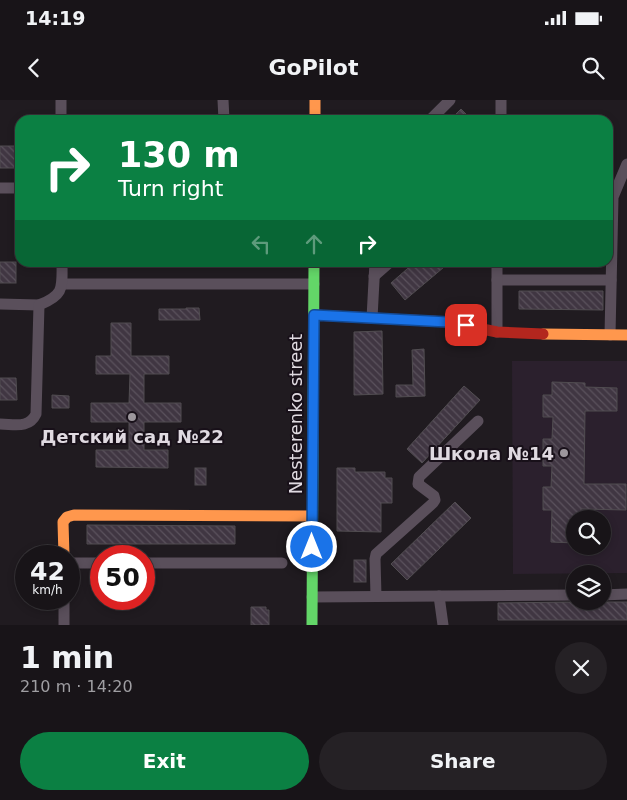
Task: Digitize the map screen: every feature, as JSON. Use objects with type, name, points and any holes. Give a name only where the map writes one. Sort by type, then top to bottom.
[{"type":"street","points":[[61,100],[61,115]]},
{"type":"street","points":[[223,100],[224,115]]},
{"type":"street","points":[[315,100],[315,115]]},
{"type":"street","points":[[435,115],[450,100]]},
{"type":"street","points":[[500,115],[501,100]]},
{"type":"street","points":[[613,185],[627,164]]},
{"type":"street","points":[[0,188],[15,188]]},
{"type":"street","points":[[0,304],[39,304],[54,298],[60,292],[62,267]]},
{"type":"street","name":"Nesterenko street","points":[[312,625],[314,267]]},
{"type":"street","points":[[372,318],[375,267]]},
{"type":"street","points":[[374,276],[384,267]]},
{"type":"street","points":[[497,267],[497,332]]},
{"type":"street","points":[[610,335],[611,267]]},
{"type":"street","points":[[497,280],[611,280]]},
{"type":"street","points":[[62,284],[314,284]]},
{"type":"street","points":[[0,424],[30,423],[36,414],[39,304]]},
{"type":"street","points":[[314,315],[448,322],[497,332],[627,335]]},
{"type":"street","points":[[376,596],[376,554],[433,504],[435,500],[434,496],[418,484],[419,477],[478,421]]},
{"type":"street","points":[[64,545],[63,522],[66,517],[74,515],[312,516]]},
{"type":"street","points":[[155,563],[282,563]]},
{"type":"street","points":[[611,594],[627,594]]},
{"type":"street","points":[[312,597],[566,595]]},
{"type":"street","points":[[438,596],[443,625]]},
{"type":"street","points":[[64,610],[64,625]]},
{"type":"shaded area","points":[[512,361],[627,361],[627,573],[611,573],[611,565],[566,565],[566,574],[513,574]]},
{"type":"building","points":[[461,109],[467,115],[455,115]]},
{"type":"building","points":[[0,146],[15,146],[15,168],[0,168]]},
{"type":"building","points":[[0,262],[15,262],[16,283],[0,283]]},
{"type":"building","points":[[409,267],[444,267],[405,300],[391,283]]},
{"type":"building","points":[[519,291],[603,291],[603,310],[519,309]]},
{"type":"building","points":[[199,308],[200,320],[159,320],[159,309]]},
{"type":"building","points":[[111,323],[131,323],[131,356],[169,356],[169,374],[144,374],[144,403],[181,403],[181,422],[144,422],[144,450],[168,450],[168,468],[96,467],[96,450],[129,450],[129,422],[91,422],[91,403],[129,403],[130,374],[96,374],[96,356],[111,356]]},
{"type":"building","points":[[382,331],[383,394],[354,395],[354,332]]},
{"type":"building","points":[[424,349],[425,396],[396,397],[396,385],[413,385],[412,350]]},
{"type":"building","points":[[0,378],[16,378],[17,400],[0,400]]},
{"type":"building","name":"Школа №14","points":[[552,382],[585,383],[585,387],[617,388],[617,411],[585,411],[584,484],[626,484],[626,510],[566,510],[566,543],[551,542],[552,510],[543,510],[543,487],[551,487],[552,466],[543,466],[543,439],[552,439],[553,417],[543,417],[543,395],[552,395]]},
{"type":"building","points":[[464,386],[480,400],[422,463],[407,449]]},
{"type":"building","points":[[52,395],[69,396],[69,408],[52,408]]},
{"type":"building","points":[[195,468],[206,468],[206,485],[195,485]]},
{"type":"building","points":[[337,468],[355,468],[355,472],[385,472],[385,478],[392,478],[392,503],[381,503],[381,532],[337,531]]},
{"type":"building","points":[[455,502],[471,518],[407,580],[391,564]]},
{"type":"building","points":[[87,525],[235,526],[235,544],[87,544]]},
{"type":"building","points":[[354,560],[366,560],[366,582],[354,582]]},
{"type":"building","points":[[566,602],[566,610],[611,610],[611,602],[627,602],[627,620],[498,620],[498,603]]},
{"type":"building","points":[[251,607],[266,607],[266,610],[269,610],[269,625],[251,625]]},
{"type":"traffic: fast","points":[[312,625],[314,267]]},
{"type":"traffic: slow","points":[[315,100],[315,115]]},
{"type":"traffic: slow","points":[[543,334],[627,335]]},
{"type":"traffic: slow","points":[[64,545],[63,522],[67,517],[74,515],[312,516]]},
{"type":"traffic: jam","points":[[314,315],[448,322],[497,332],[543,334]]},
{"type":"place","name":"Детский сад №22","points":[[132,417]]},
{"type":"place","name":"Школа №14","points":[[564,453]]},
{"type":"route","points":[[312,547],[314,315],[448,322],[466,325]]}]
